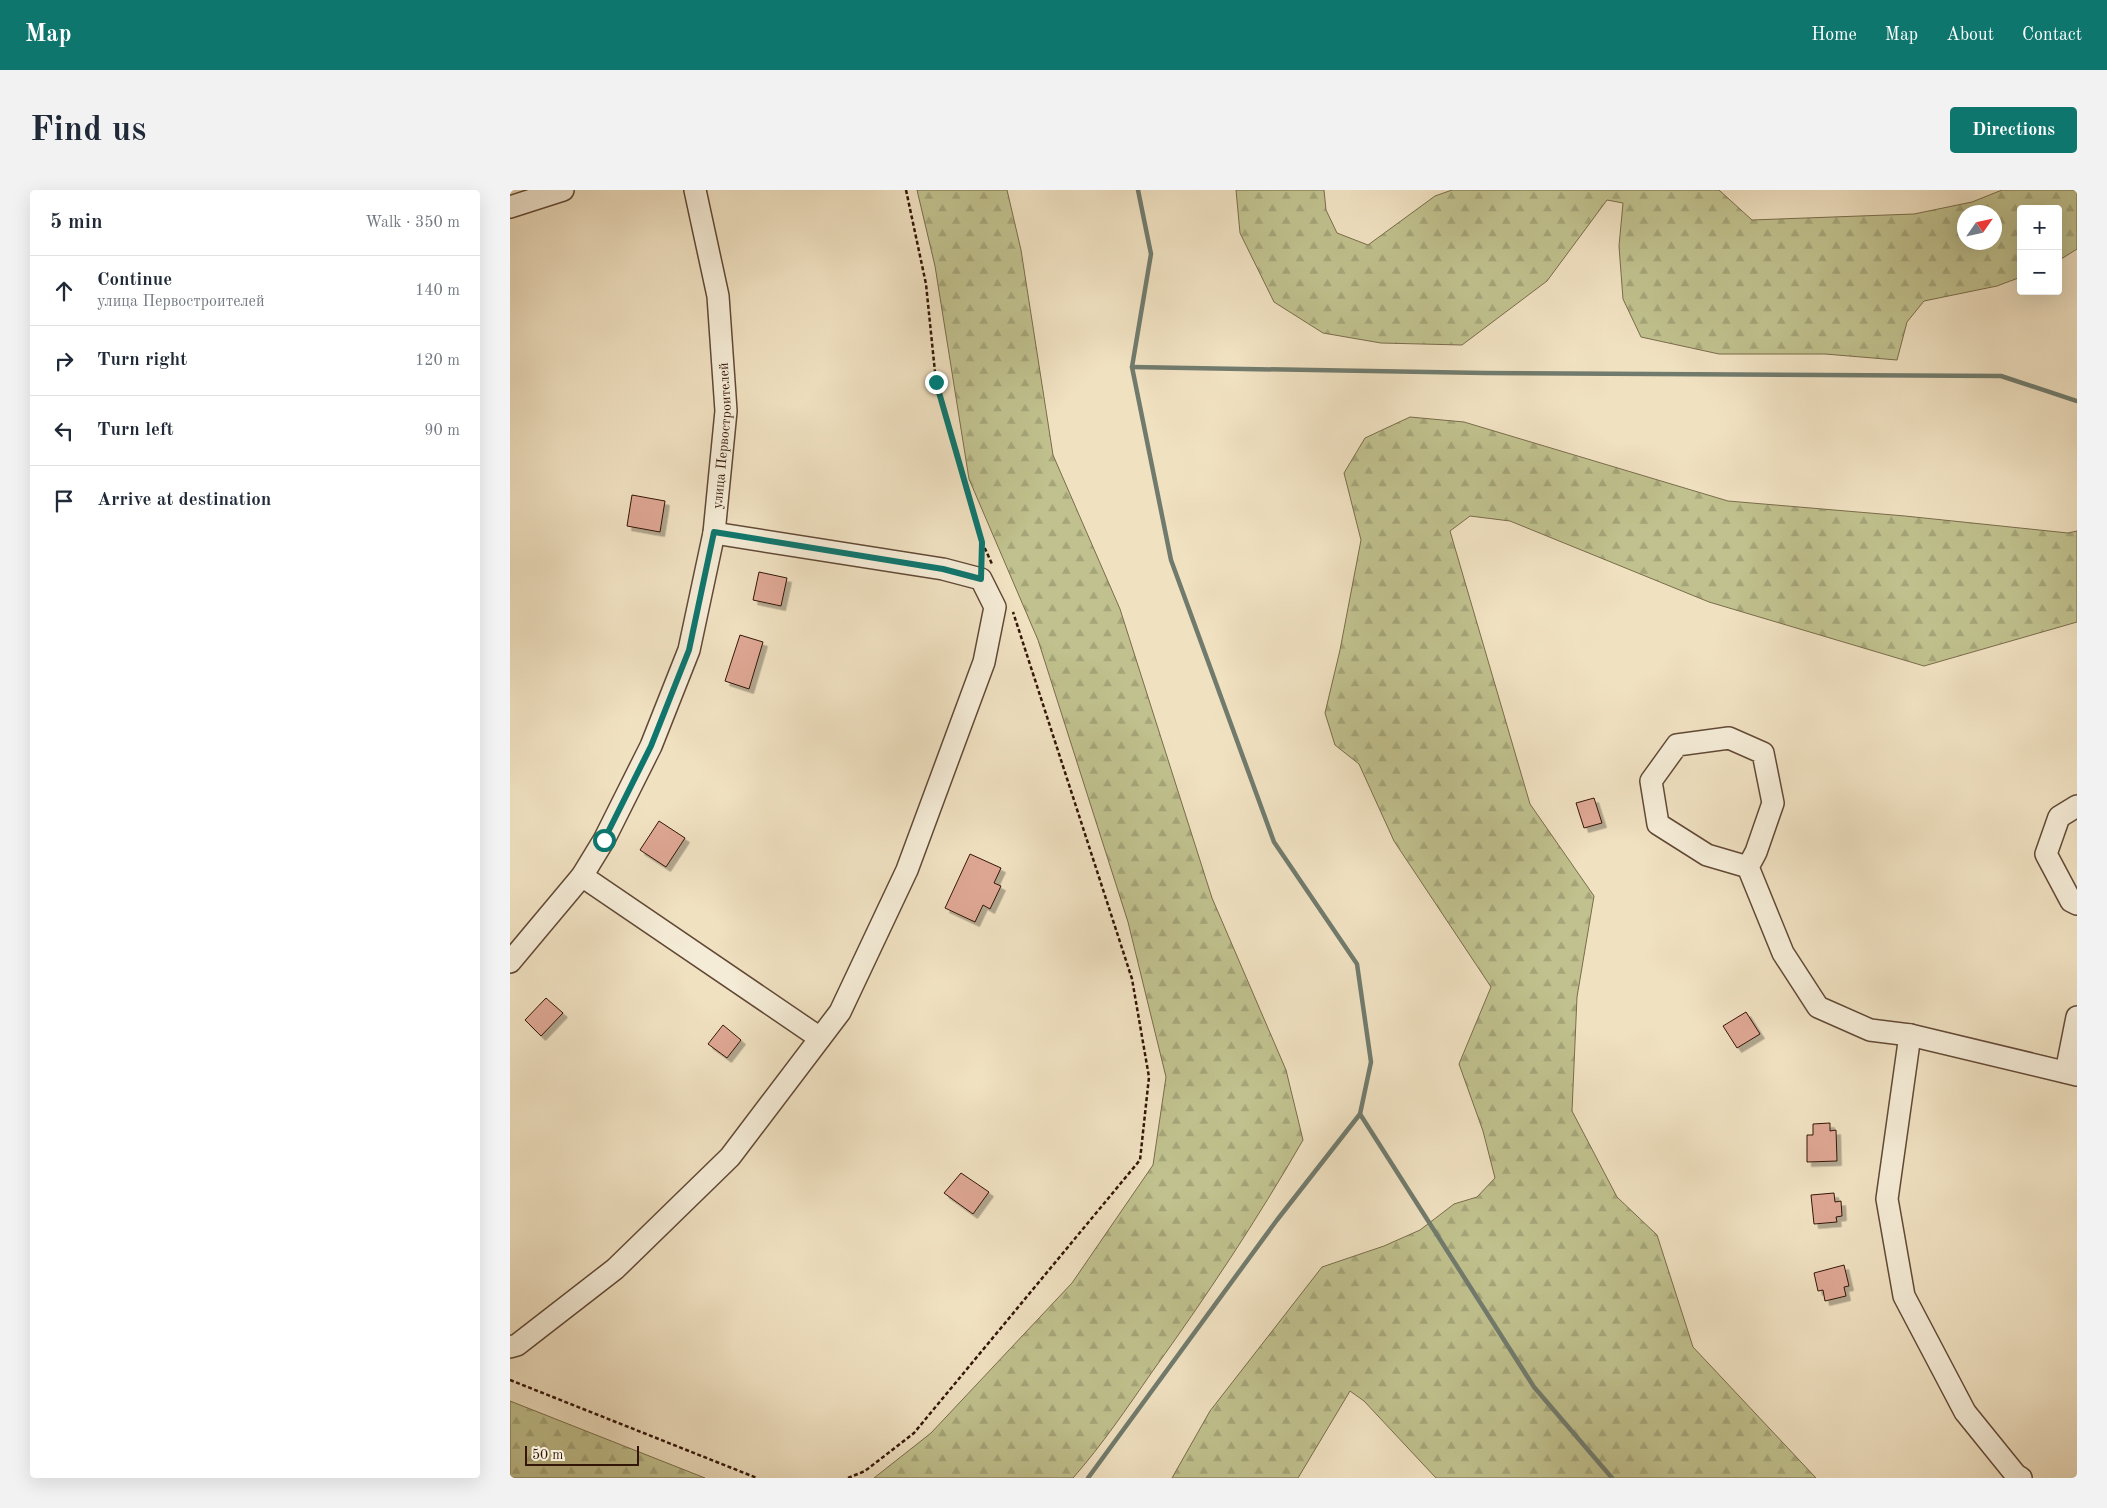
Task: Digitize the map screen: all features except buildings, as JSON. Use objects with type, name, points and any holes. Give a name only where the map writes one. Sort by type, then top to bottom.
[{"type":"street","points":[[510,207],[563,190]]},
{"type":"street","name":"улица Первостроителей","points":[[510,962],[582,876],[604,840],[651,746],[689,650],[714,532],[726,411],[718,296],[694,190]]},
{"type":"street","points":[[510,1347],[517,1345],[615,1270],[730,1158],[840,1012],[907,870],[984,662],[995,607],[987,573],[943,569],[714,532]]},
{"type":"street","points":[[1729,738],[1763,753],[1773,803],[1756,852],[1748,867],[1707,855],[1658,824],[1651,781],[1678,745],[1729,738]]},
{"type":"street","points":[[2077,806],[2059,817],[2046,854],[2071,901],[2077,904]]},
{"type":"street","points":[[1748,867],[1783,953],[1818,1007],[1870,1030],[1910,1035],[2071,1073],[2077,1017]]},
{"type":"street","points":[[582,876],[820,1038]]},
{"type":"street","points":[[1910,1035],[1887,1199],[1904,1296],[1966,1412],[2016,1475],[2021,1478]]},
{"type":"path","points":[[906,190],[926,284],[936,382],[982,542],[987,573]]},
{"type":"path","points":[[982,542],[987,573]]},
{"type":"path","points":[[848,1478],[865,1471],[914,1433],[1140,1160],[1149,1077],[1132,979],[1012,609]]},
{"type":"path","points":[[510,1380],[757,1478]]},
{"type":"green space","points":[[917,190],[1007,190],[1021,250],[1053,455],[1120,609],[1212,898],[1286,1070],[1303,1140],[1231,1258],[1114,1426],[1073,1478],[874,1478],[931,1433],[1072,1283],[1153,1165],[1166,1077],[1128,922],[1038,640],[969,479],[935,266]]},
{"type":"green space","points":[[1236,190],[1324,190],[1326,210],[1337,233],[1368,245],[1435,196],[1452,190],[1719,190],[1752,220],[1914,214],[1957,205],[1957,250],[2002,250],[2002,205],[1958,205],[1972,202],[2002,190],[2077,190],[2077,249],[2062,258],[2062,205],[2017,205],[2017,278],[1997,286],[1924,301],[1907,322],[1897,360],[1825,354],[1719,354],[1641,337],[1623,299],[1619,246],[1623,203],[1607,200],[1547,281],[1462,345],[1381,343],[1323,333],[1274,302],[1240,233]]},
{"type":"green space","points":[[1410,417],[1464,422],[1728,501],[1905,516],[2068,533],[2077,531],[2077,622],[1924,666],[1709,602],[1510,521],[1470,516],[1450,531],[1530,804],[1594,896],[1577,997],[1572,1111],[1617,1197],[1657,1235],[1693,1347],[1816,1478],[1436,1478],[1364,1401],[1350,1391],[1298,1478],[1172,1478],[1210,1411],[1322,1267],[1384,1246],[1420,1230],[1454,1204],[1477,1197],[1495,1178],[1483,1131],[1459,1064],[1491,987],[1394,841],[1359,764],[1335,745],[1325,713],[1340,650],[1361,540],[1344,473],[1365,438]]},
{"type":"green space","points":[[510,1401],[705,1478],[510,1478]]},
{"type":"waterway","points":[[1138,190],[1151,254],[1132,367],[1171,560],[1274,842],[1357,964],[1371,1062],[1360,1114],[1534,1387],[1612,1478]]},
{"type":"waterway","points":[[1132,367],[1485,373],[2001,376],[2077,401]]},
{"type":"waterway","points":[[1088,1478],[1277,1220],[1360,1114]]},
{"type":"route","points":[[604,840],[651,746],[689,650],[714,532],[943,569],[981,579],[982,542],[936,382]]}]
